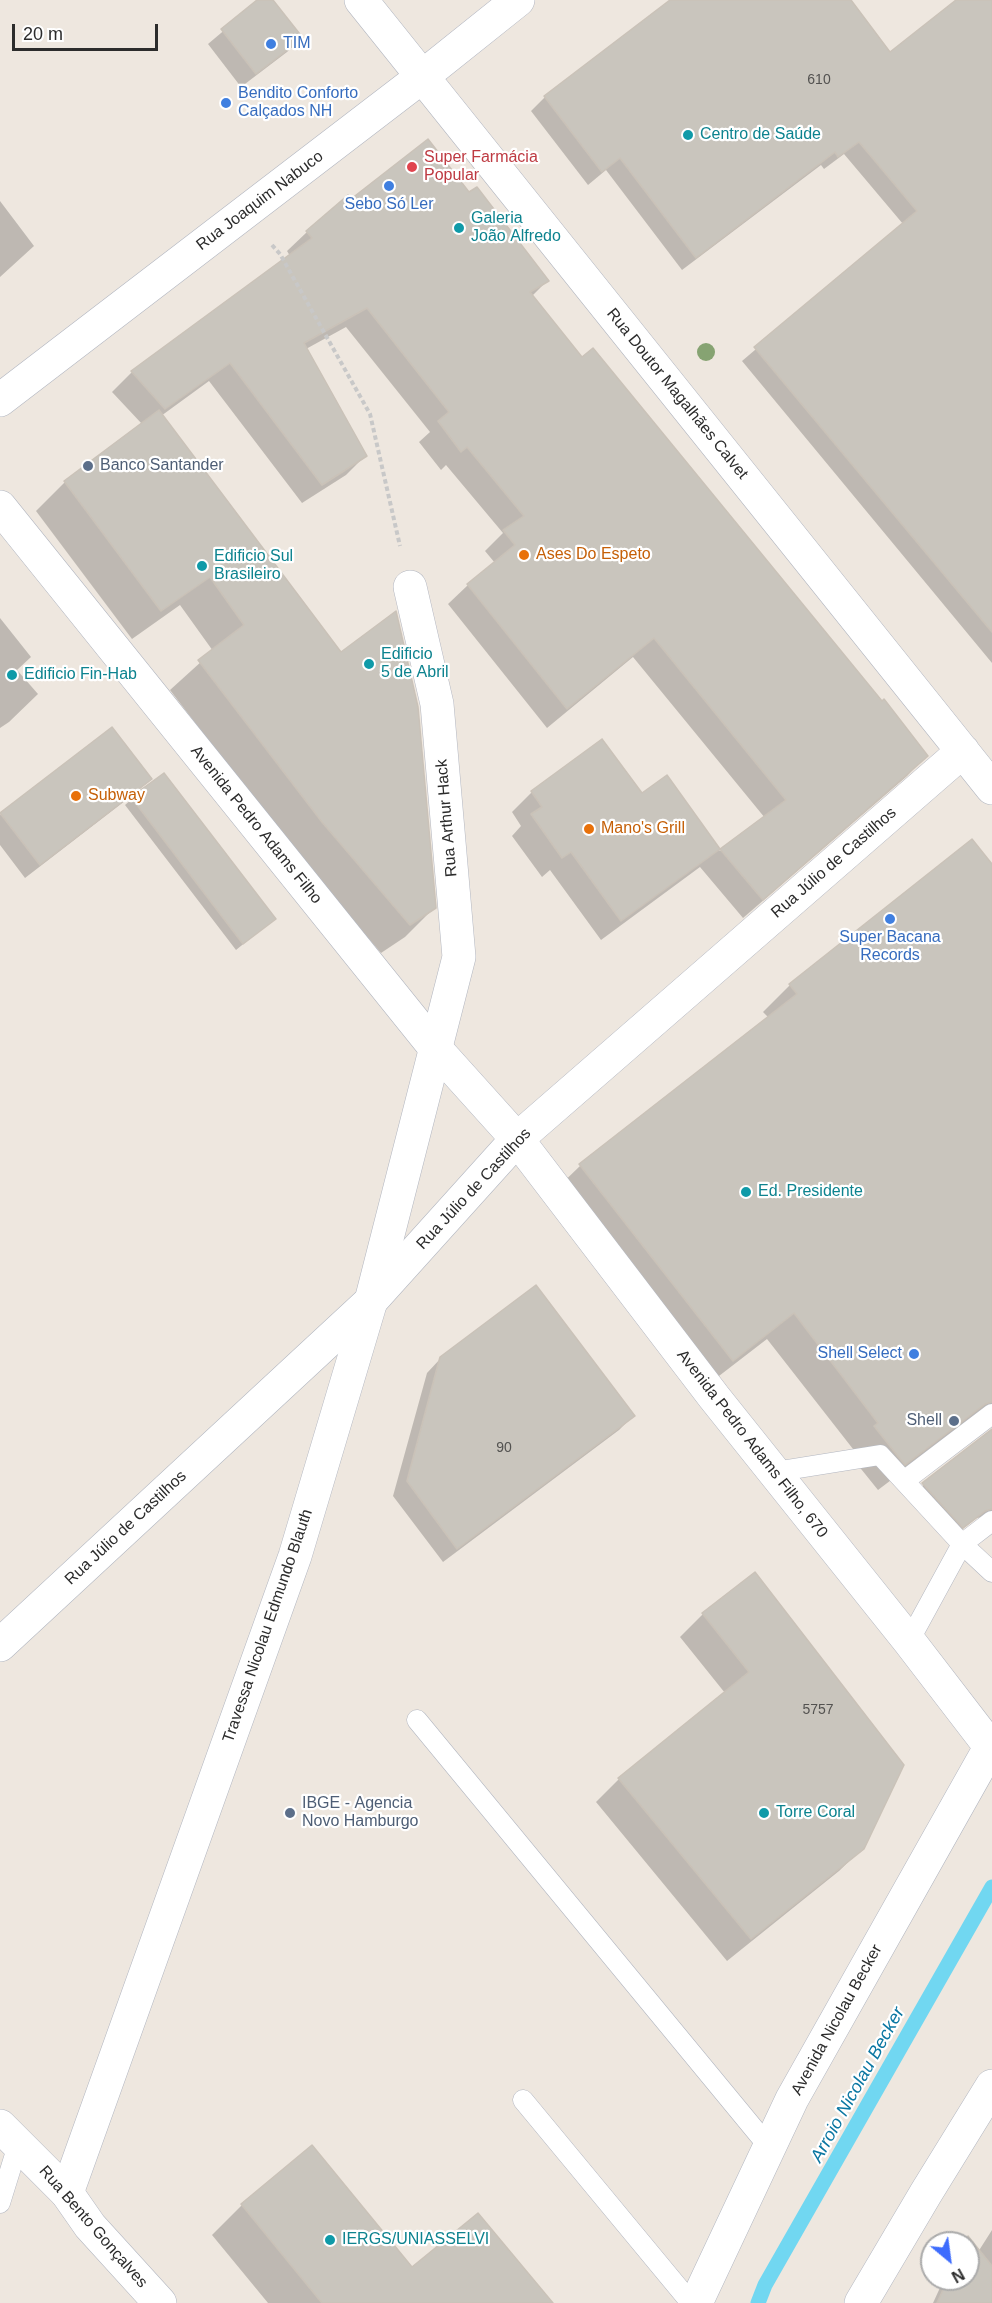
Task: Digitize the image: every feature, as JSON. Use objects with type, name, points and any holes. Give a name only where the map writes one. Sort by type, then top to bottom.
[{"type":"street","name":"Rua Doutor Magalhães Calvet","points":[[361,0],[992,788]]},
{"type":"street","name":"Rua Joaquim Nabuco","points":[[0,400],[423,76],[518,0]]},
{"type":"street","name":"Avenida Pedro Adams Filho","points":[[0,507],[436,1049],[517,1139]]},
{"type":"street","name":"Rua Arthur Hack","points":[[410,587],[437,704],[459,957],[436,1049]]},
{"type":"street","name":"Rua Júlio de Castilhos","points":[[0,1645],[371,1300],[517,1139],[963,751]]},
{"type":"street","name":"Travessa Nicolau Edmundo Blauth","points":[[67,2193],[295,1556],[371,1300],[436,1049]]},
{"type":"street","name":"Avenida Pedro Adams Filho, 670","points":[[517,1139],[774,1473],[991,1747]]},
{"type":"street","name":"Avenida Nicolau Becker","points":[[693,2303],[792,2099],[991,1747]]},
{"type":"street","points":[[861,2303],[992,2086]]},
{"type":"street","name":"Rua Bento Gonçalves","points":[[9,2135],[67,2193],[90,2226],[160,2303]]},
{"type":"lane","points":[[904,1481],[992,1414]]},
{"type":"lane","points":[[774,1473],[880,1455],[962,1544],[992,1572]]},
{"type":"lane","points":[[909,1641],[962,1544],[992,1521]]},
{"type":"lane","points":[[417,1720],[769,2147]]},
{"type":"lane","points":[[523,2100],[693,2303]]},
{"type":"lane","points":[[0,2203],[9,2135]]},
{"type":"path","points":[[244,213],[280,254],[370,414],[410,587]]},
{"type":"building","points":[[257,0],[273,0],[303,38],[256,74],[221,29]]},
{"type":"building","points":[[670,0],[851,0],[890,52],[956,0],[992,0],[992,632],[754,347],[917,211],[859,142],[838,157],[835,152],[696,258],[620,158],[602,172],[544,96]]},
{"type":"building","points":[[428,139],[469,192],[477,187],[549,281],[530,292],[582,357],[593,348],[882,701],[884,699],[928,756],[763,900],[720,849],[786,800],[654,638],[567,709],[467,584],[515,545],[503,530],[524,516],[467,447],[461,452],[438,421],[449,412],[367,308],[304,343],[367,456],[322,485],[230,363],[165,409],[131,371],[312,238],[306,231],[348,195],[351,199]]},
{"type":"building","points":[[159,410],[341,652],[396,611],[418,707],[436,908],[410,925],[322,822],[198,660],[244,625],[210,577],[161,611],[64,481]]},
{"type":"building","name":"Subway","points":[[112,727],[152,779],[40,865],[0,813]]},
{"type":"building","points":[[602,739],[642,793],[667,775],[720,849],[621,921],[571,852],[562,858],[531,814],[542,807],[531,791]]},
{"type":"building","points":[[164,773],[276,919],[243,944],[131,797]]},
{"type":"building","points":[[972,839],[992,864],[992,1402],[985,1404],[905,1465],[874,1426],[878,1423],[794,1313],[733,1361],[579,1164],[797,994],[789,984]]},
{"type":"building","points":[[536,1285],[635,1416],[457,1549],[407,1481],[440,1357]]},
{"type":"building","points":[[992,1429],[992,1509],[985,1511],[963,1528],[922,1483]]},
{"type":"building","name":"Torre Coral","points":[[755,1572],[904,1765],[864,1849],[751,1939],[618,1778],[749,1672],[702,1613]]},
{"type":"building","name":"IERGS/UNIASSELVI","points":[[312,2145],[412,2267],[478,2213],[553,2303],[322,2303],[241,2204]]},
{"type":"building","points":[[980,2251],[992,2266],[992,2303],[937,2303],[942,2291],[980,2291]]},
{"type":"waterway","name":"Arroio Nicolau Becker","points":[[758,2303],[765,2285],[992,1887]]},
{"type":"place","name":"TIM","points":[[271,44]]},
{"type":"place","name":"Bendito Conforto Calçados NH","points":[[226,103]]},
{"type":"place","name":"Centro de Saúde","points":[[688,135]]},
{"type":"place","name":"Super Farmácia Popular","points":[[412,167]]},
{"type":"place","name":"Sebo Só Ler","points":[[389,186]]},
{"type":"place","name":"Galeria João Alfredo","points":[[459,228]]},
{"type":"place","name":"Banco Santander","points":[[88,466]]},
{"type":"place","name":"Ases Do Espeto","points":[[524,555]]},
{"type":"place","name":"Edificio Sul Brasileiro","points":[[202,566]]},
{"type":"place","name":"Edificio 5 de Abril","points":[[369,664]]},
{"type":"place","name":"Edificio Fin-Hab","points":[[12,675]]},
{"type":"place","name":"Subway","points":[[76,796]]},
{"type":"place","name":"Mano's Grill","points":[[589,829]]},
{"type":"place","name":"Super Bacana Records","points":[[890,919]]},
{"type":"place","name":"Ed. Presidente","points":[[746,1192]]},
{"type":"place","name":"Shell Select","points":[[914,1354]]},
{"type":"place","name":"Shell","points":[[954,1421]]},
{"type":"place","name":"IBGE - Agencia Novo Hamburgo","points":[[290,1813]]},
{"type":"place","name":"Torre Coral","points":[[764,1813]]},
{"type":"place","name":"IERGS/UNIASSELVI","points":[[330,2240]]}]
